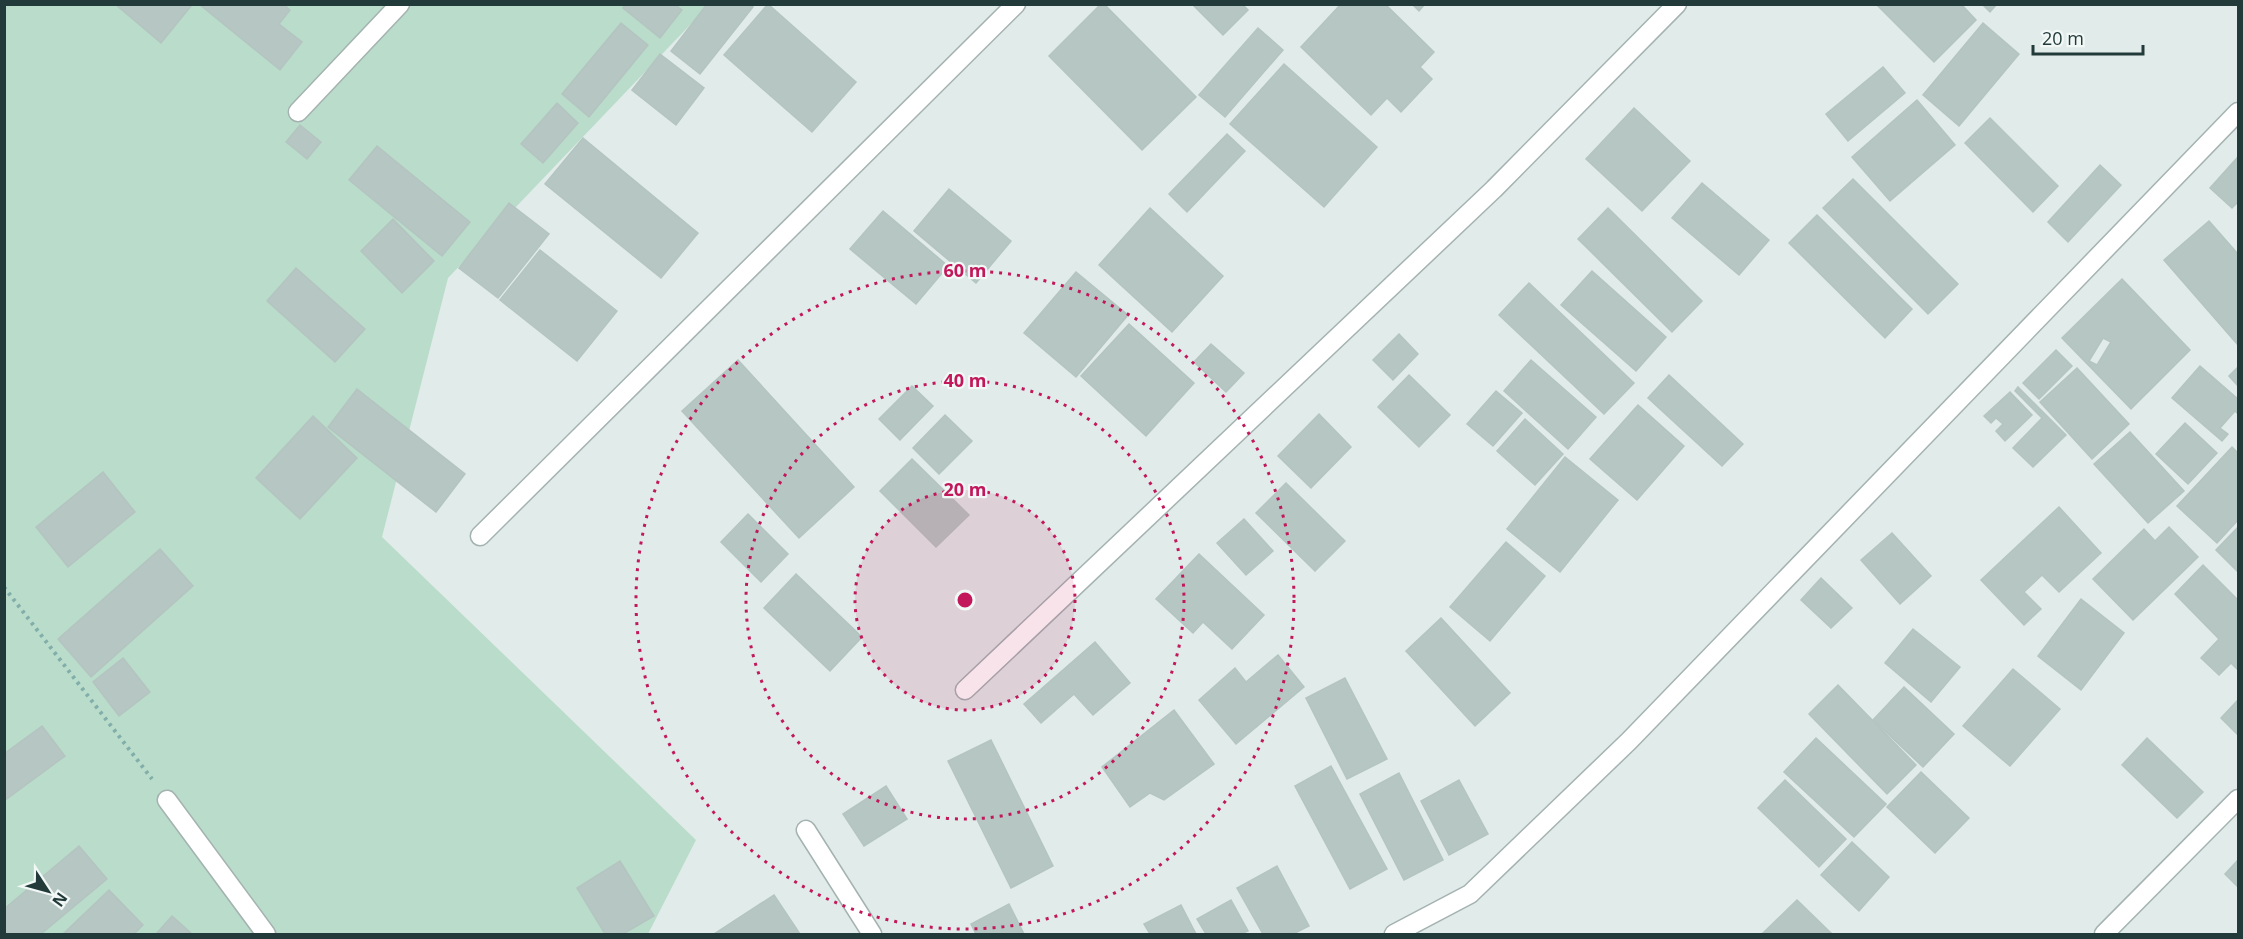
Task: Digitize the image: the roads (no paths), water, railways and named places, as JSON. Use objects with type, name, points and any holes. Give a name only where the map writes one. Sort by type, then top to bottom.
[{"type":"street","points":[[298,112],[400,4]]},
{"type":"street","points":[[480,536],[1016,4]]},
{"type":"street","points":[[965,690],[1494,189],[1677,4]]},
{"type":"street","points":[[1394,934],[1470,894],[1629,741],[2238,112]]},
{"type":"street","points":[[2104,934],[2238,799]]},
{"type":"street","points":[[167,800],[266,934]]},
{"type":"street","points":[[806,830],[872,934]]}]
